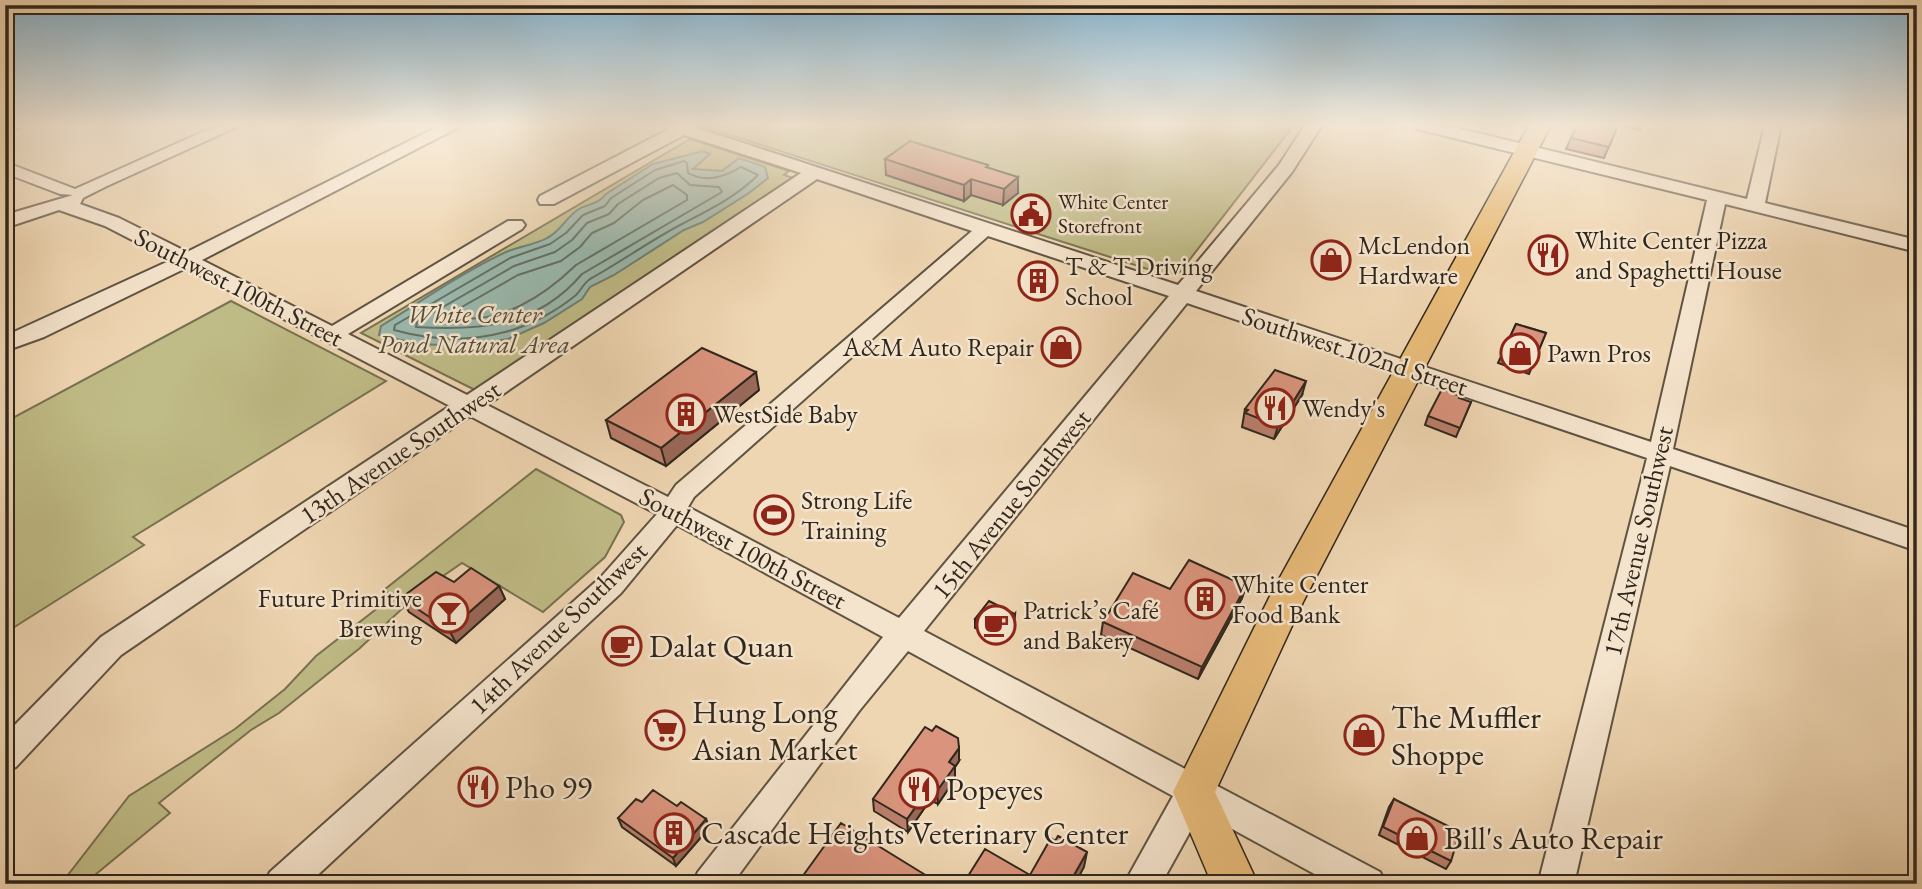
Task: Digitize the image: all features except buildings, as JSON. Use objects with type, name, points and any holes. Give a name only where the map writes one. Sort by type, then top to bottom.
[{"type":"main road","points":[[1235,884],[1194,792],[1251,669],[1519,166]]},
{"type":"street","points":[[5,222],[135,166]]},
{"type":"street","points":[[5,344],[187,260],[373,166]]},
{"type":"street","points":[[547,200],[609,166]]},
{"type":"street","name":"Southwest 102nd Street","points":[[799,166],[1917,541]]},
{"type":"street","name":"15th Avenue Southwest","points":[[710,884],[848,702],[1287,166]]},
{"type":"street","points":[[1591,166],[1917,246]]},
{"type":"street","points":[[1755,206],[1764,166]]},
{"type":"street","name":"Southwest 100th Street","points":[[9,168],[674,511],[1368,884]]},
{"type":"street","name":"13th Avenue Southwest","points":[[5,757],[111,646],[815,172]]},
{"type":"street","name":"17th Avenue Southwest","points":[[1556,884],[1660,454],[1717,197]]},
{"type":"street","points":[[332,335],[514,225]]},
{"type":"street","name":"14th Avenue Southwest","points":[[282,884],[611,585],[674,511],[685,491],[985,229]]},
{"type":"street","points":[[1142,884],[1194,792]]},
{"type":"green space","name":"White Center Pond Natural Area","points":[[643,166],[775,166],[789,171],[784,175],[796,179],[477,391],[361,333]]},
{"type":"green space","points":[[828,166],[1262,166],[1180,272],[1166,275]]},
{"type":"green space","name":"White Center Pond Natural Area","points":[[231,301],[386,381],[133,537],[144,545],[5,633],[5,422]]},
{"type":"green space","points":[[536,469],[621,515],[624,522],[605,557],[543,612],[462,563],[420,592],[360,648],[279,713],[251,730],[159,803],[170,813],[84,884],[61,884],[129,796],[235,729],[285,689],[316,656],[393,596],[384,590]]},
{"type":"water","name":"White Center Pond Natural Area","points":[[649,166],[696,166],[693,169],[722,171],[728,166],[764,166],[768,178],[703,222],[684,230],[614,275],[590,287],[582,299],[544,323],[508,339],[465,346],[418,344],[379,335],[381,326],[443,287],[506,252],[547,238],[579,209],[600,200]]},
{"type":"place","name":"White Center Storefront","points":[[1031,214]]},
{"type":"place","name":"White Center Pizza and Spaghetti House","points":[[1548,255]]},
{"type":"place","name":"McLendon Hardware","points":[[1331,260]]},
{"type":"place","name":"T & T Driving School","points":[[1038,281]]},
{"type":"place","name":"A&M Auto Repair","points":[[1061,347]]},
{"type":"place","name":"Pawn Pros","points":[[1520,353]]},
{"type":"place","name":"Wendy's","points":[[1275,408]]},
{"type":"place","name":"WestSide Baby","points":[[686,414]]},
{"type":"place","name":"Strong Life Training","points":[[774,515]]},
{"type":"place","name":"White Center Food Bank","points":[[1205,599]]},
{"type":"place","name":"Future Primitive Brewing","points":[[449,613]]},
{"type":"place","name":"Patrick’s Café and Bakery","points":[[996,625]]},
{"type":"place","name":"Dalat Quan","points":[[622,646]]},
{"type":"place","name":"Hung Long Asian Market","points":[[665,730]]},
{"type":"place","name":"The Muffler Shoppe","points":[[1364,735]]},
{"type":"place","name":"Pho 99","points":[[478,787]]},
{"type":"place","name":"Popeyes","points":[[919,789]]},
{"type":"place","name":"Cascade Heights Veterinary Center","points":[[674,833]]},
{"type":"place","name":"Bill's Auto Repair","points":[[1417,838]]}]
